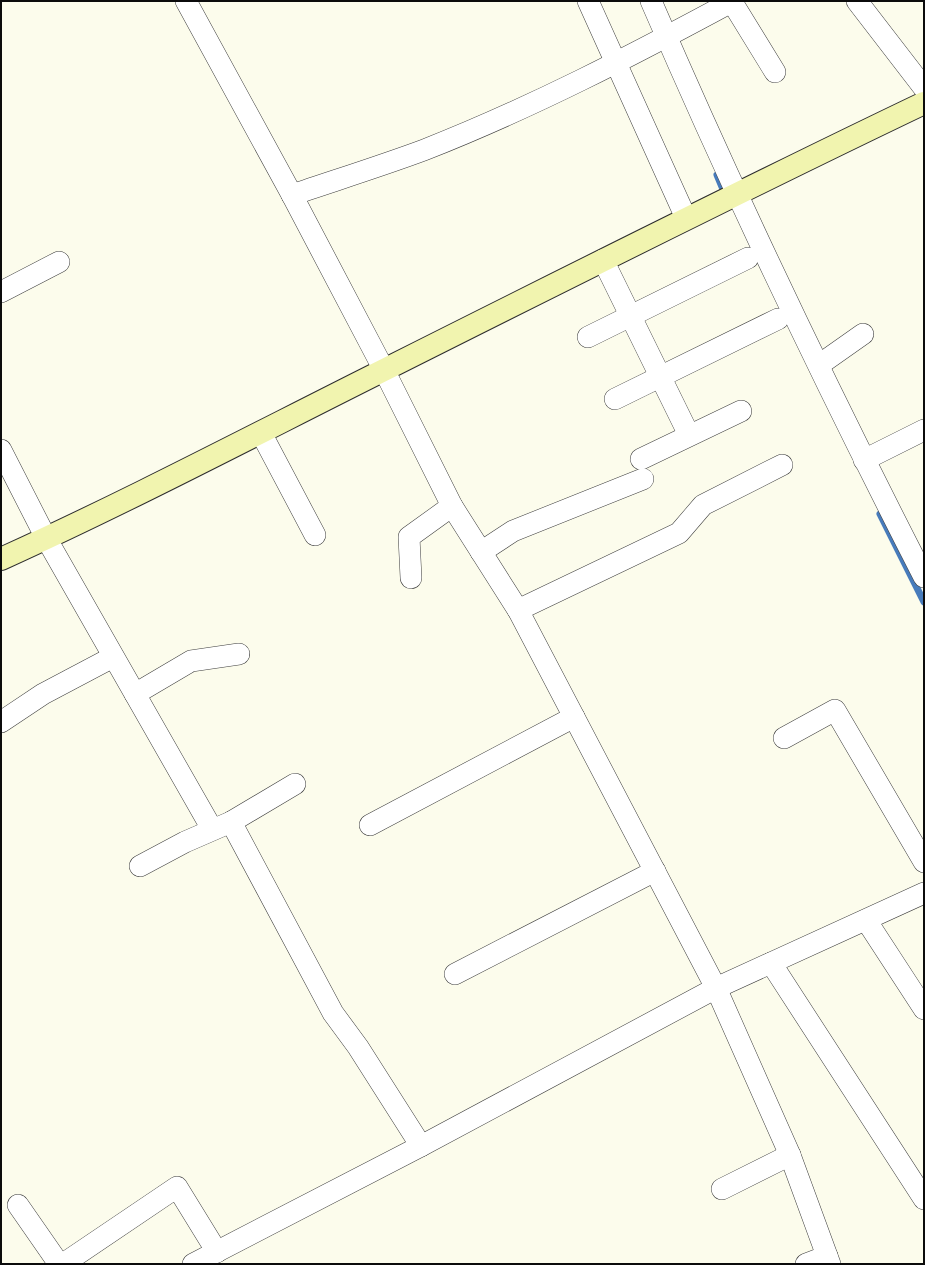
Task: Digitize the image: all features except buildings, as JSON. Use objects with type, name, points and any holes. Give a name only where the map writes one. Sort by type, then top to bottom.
[{"type":"street","points":[[186,1],[292,195],[384,370],[452,506],[518,610],[716,988],[790,1155],[829,1260],[806,1264]]},
{"type":"street","points":[[588,1],[615,64],[686,218]]},
{"type":"street","points":[[651,1],[736,193],[864,460],[924,577]]},
{"type":"street","points":[[292,195],[424,150],[615,64],[732,1],[775,72]]},
{"type":"street","points":[[857,1],[924,88]]},
{"type":"street","points":[[1,559],[261,433],[736,193],[924,103]]},
{"type":"street","points":[[588,337],[748,258]]},
{"type":"street","points":[[603,260],[689,435]]},
{"type":"street","points":[[1,292],[59,262]]},
{"type":"street","points":[[615,399],[778,319]]},
{"type":"street","points":[[819,365],[863,334]]},
{"type":"street","points":[[481,552],[513,531],[642,469],[689,435],[741,411]]},
{"type":"street","points":[[864,460],[924,430]]},
{"type":"street","points":[[261,433],[315,535]]},
{"type":"street","points":[[1,450],[46,538],[212,829]]},
{"type":"street","points":[[518,610],[679,533],[702,505],[782,465]]},
{"type":"street","points":[[411,578],[409,537],[452,506]]},
{"type":"street","points":[[135,694],[191,661],[239,654]]},
{"type":"street","points":[[1,722],[42,694],[113,656]]},
{"type":"street","points":[[784,738],[835,710],[924,862]]},
{"type":"street","points":[[370,825],[574,717]]},
{"type":"street","points":[[140,866],[212,829],[231,822],[295,784]]},
{"type":"street","points":[[231,822],[333,1013],[367,1059],[421,1146]]},
{"type":"street","points":[[455,974],[655,871]]},
{"type":"street","points":[[193,1264],[421,1146],[716,988],[924,893]]},
{"type":"street","points":[[866,920],[924,1008]]},
{"type":"street","points":[[771,963],[924,1199]]},
{"type":"street","points":[[722,1189],[790,1155]]},
{"type":"street","points":[[63,1264],[177,1187],[217,1252]]},
{"type":"street","points":[[18,1205],[59,1264]]},
{"type":"waterway","points":[[717,175],[722,187]]},
{"type":"waterway","points":[[880,514],[924,602]]}]
